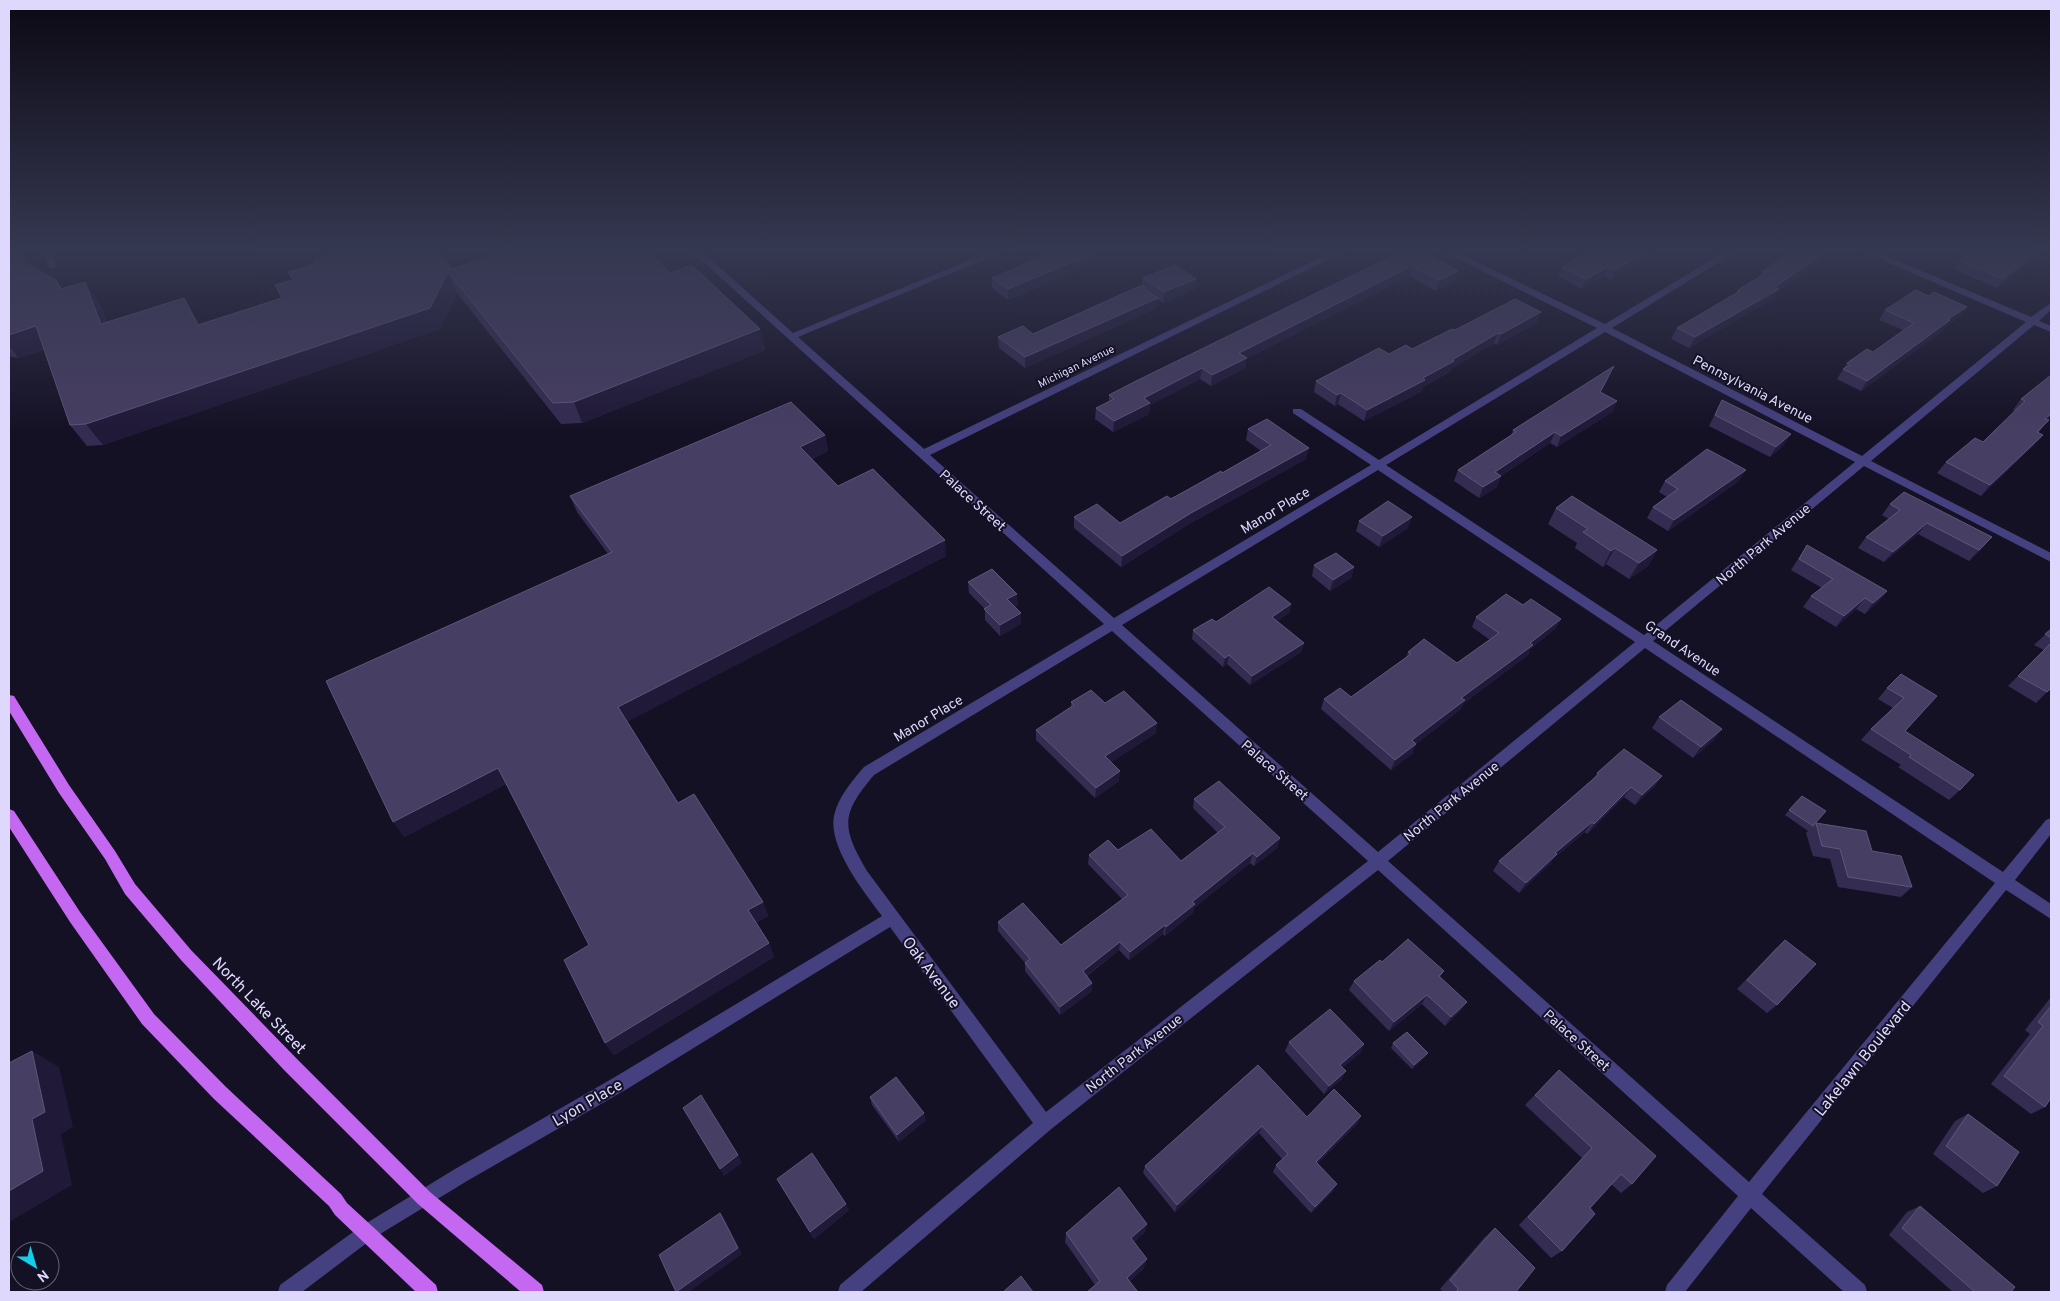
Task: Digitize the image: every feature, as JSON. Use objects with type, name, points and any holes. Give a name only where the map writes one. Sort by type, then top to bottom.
[{"type":"main road","name":"North Lake Street","points":[[9,700],[130,889],[186,955],[291,1065],[424,1198],[535,1292]]},
{"type":"main road","points":[[9,815],[75,916],[148,1020],[220,1093],[335,1200],[341,1209],[429,1292]]},
{"type":"street","name":"Palace Street","points":[[759,309],[1378,860],[1749,1196],[1858,1292]]},
{"type":"street","points":[[790,337],[859,309]]},
{"type":"street","name":"Michigan Avenue","points":[[923,454],[1223,309]]},
{"type":"street","name":"Pennsylvania Avenue","points":[[1565,309],[2051,558]]},
{"type":"street","name":"Manor Place","points":[[842,811],[851,792],[869,772],[1592,334],[1637,309]]},
{"type":"street","points":[[2004,309],[2051,329]]},
{"type":"street","name":"North Park Avenue","points":[[847,1292],[1044,1124],[1378,860],[1646,642],[2048,309]]},
{"type":"street","name":"Grand Avenue","points":[[1298,410],[2051,912]]},
{"type":"street","name":"Oak Avenue","points":[[842,811],[841,834],[855,864],[892,918],[1044,1124]]},
{"type":"street","name":"Lakelawn Boulevard","points":[[1674,1292],[1749,1196],[2051,824]]},
{"type":"street","name":"Lyon Place","points":[[287,1292],[366,1233],[621,1083],[892,918]]},
{"type":"building","points":[[9,309],[95,309],[101,324],[150,309],[190,309],[198,325],[249,309],[428,309],[86,424],[70,425],[36,326],[9,335]]},
{"type":"building","points":[[477,309],[738,309],[760,329],[574,402],[553,403]]},
{"type":"building","points":[[1089,309],[1134,309],[1025,357],[998,337],[1023,326],[1033,334]]},
{"type":"building","points":[[1284,309],[1327,309],[1239,353],[1247,358],[1212,375],[1202,368],[1144,398],[1150,403],[1114,421],[1096,408],[1114,399],[1109,395]]},
{"type":"building","points":[[1496,309],[1534,309],[1541,312],[1501,334],[1498,333],[1423,378],[1425,380],[1367,410],[1341,393],[1337,395],[1316,381],[1379,348],[1389,354],[1406,345],[1412,349],[1452,329],[1455,330]]},
{"type":"building","points":[[1710,309],[1745,309],[1695,337],[1677,328]]},
{"type":"building","points":[[1964,309],[1867,381],[1843,369],[1850,365],[1847,363],[1867,349],[1873,352],[1914,323],[1885,310]]},
{"type":"building","points":[[1614,366],[1600,392],[1617,401],[1561,436],[1555,432],[1495,472],[1501,476],[1483,487],[1458,470],[1516,432],[1513,430]]},
{"type":"building","points":[[2051,375],[2051,414],[2045,419],[2049,420],[2037,432],[2043,435],[1990,485],[1946,462],[1975,438],[1983,442],[2025,401],[2021,399]]},
{"type":"building","points":[[1722,400],[1791,434],[1776,447],[1715,415]]},
{"type":"building","points":[[791,402],[825,435],[800,447],[838,486],[873,469],[945,540],[618,707],[678,803],[694,794],[763,902],[748,910],[769,943],[605,1043],[564,960],[589,945],[498,768],[393,822],[326,681],[612,552],[570,496]]},
{"type":"building","points":[[1267,419],[1309,448],[1191,513],[1122,556],[1074,517],[1097,504],[1120,523],[1167,496],[1171,499],[1271,445],[1248,429]]},
{"type":"building","points":[[1707,449],[1746,470],[1674,520],[1653,507],[1678,489],[1665,481]]},
{"type":"building","points":[[1904,492],[1992,537],[1979,550],[1927,523],[1893,552],[1866,537],[1900,510],[1890,504]]},
{"type":"building","points":[[1572,496],[1657,550],[1639,563],[1615,548],[1611,551],[1583,532],[1588,529],[1556,508]]},
{"type":"building","points":[[1388,501],[1412,517],[1383,536],[1359,521]]},
{"type":"building","points":[[1807,545],[1887,591],[1873,603],[1865,598],[1844,616],[1811,596],[1833,579],[1799,559]]},
{"type":"building","points":[[1336,553],[1354,567],[1333,580],[1314,565]]},
{"type":"building","points":[[992,569],[1017,594],[1007,599],[1021,613],[1000,625],[984,609],[991,605],[968,582]]},
{"type":"building","points":[[1269,587],[1291,604],[1272,617],[1304,643],[1252,676],[1229,655],[1225,658],[1193,630],[1212,619],[1216,622]]},
{"type":"building","points":[[1506,594],[1523,605],[1531,599],[1561,619],[1530,643],[1533,645],[1461,698],[1465,700],[1412,740],[1416,744],[1395,760],[1324,699],[1340,688],[1351,697],[1411,654],[1408,652],[1424,639],[1457,663],[1499,633],[1476,617]]},
{"type":"building","points":[[2051,629],[2051,638],[2045,634]]},
{"type":"building","points":[[2051,643],[2051,688],[2047,692],[2018,676]]},
{"type":"building","points":[[1901,674],[1937,696],[1905,731],[1974,775],[1960,790],[1909,757],[1911,755],[1871,729],[1904,698],[1887,688]]},
{"type":"building","points":[[1091,690],[1105,703],[1124,691],[1157,723],[1105,756],[1120,771],[1096,788],[1036,730],[1074,705],[1071,702]]},
{"type":"building","points":[[1681,700],[1722,729],[1701,747],[1659,717]]},
{"type":"building","points":[[1624,749],[1662,776],[1642,795],[1631,787],[1594,824],[1592,822],[1555,853],[1557,854],[1526,883],[1499,861],[1599,774],[1597,773]]},
{"type":"building","points":[[1219,781],[1280,838],[1257,857],[1253,853],[1192,902],[1195,904],[1130,952],[1120,942],[1083,971],[1092,983],[1060,1007],[1025,963],[1030,959],[998,922],[1023,903],[1061,945],[1128,895],[1089,855],[1108,840],[1118,850],[1151,829],[1181,861],[1225,827],[1194,799]]},
{"type":"building","points":[[1802,796],[1826,811],[1813,826],[1789,810]]},
{"type":"building","points":[[1816,823],[1866,831],[1872,851],[1901,856],[1912,887],[1848,877],[1840,849],[1822,846]]},
{"type":"building","points":[[1408,939],[1444,971],[1439,976],[1467,1002],[1451,1017],[1427,995],[1394,1022],[1354,981],[1380,960],[1382,962]]},
{"type":"building","points":[[1785,940],[1816,964],[1777,1005],[1747,980]]},
{"type":"building","points":[[2051,1006],[2051,1098],[2045,1107],[2004,1076],[2043,1026],[2038,1022]]},
{"type":"building","points":[[1330,1009],[1364,1044],[1340,1065],[1346,1071],[1329,1086],[1289,1042]]},
{"type":"building","points":[[1407,1032],[1428,1053],[1414,1065],[1393,1043]]},
{"type":"building","points":[[32,1051],[45,1112],[32,1119],[43,1171],[9,1191],[9,1063]]},
{"type":"building","points":[[1258,1065],[1307,1117],[1334,1089],[1361,1116],[1316,1162],[1337,1184],[1315,1207],[1276,1165],[1288,1154],[1262,1126],[1177,1205],[1145,1166]]},
{"type":"building","points":[[1559,1070],[1656,1156],[1632,1184],[1621,1174],[1590,1208],[1595,1214],[1562,1251],[1528,1217],[1592,1148],[1535,1095]]},
{"type":"building","points":[[896,1077],[924,1113],[897,1135],[870,1097]]},
{"type":"building","points":[[701,1095],[738,1155],[720,1169],[683,1108]]},
{"type":"building","points":[[1968,1114],[2019,1152],[1997,1186],[1946,1146]]},
{"type":"building","points":[[812,1153],[846,1204],[810,1232],[777,1179]]},
{"type":"building","points":[[1119,1187],[1147,1224],[1131,1238],[1147,1259],[1127,1278],[1138,1292],[1087,1292],[1100,1281],[1066,1233]]},
{"type":"building","points":[[1920,1206],[2015,1287],[2011,1292],[1975,1292],[1902,1228]]},
{"type":"building","points":[[720,1213],[738,1248],[676,1292],[659,1255]]},
{"type":"building","points":[[1495,1228],[1535,1268],[1516,1292],[1456,1292],[1458,1289],[1450,1280]]},
{"type":"building","points":[[1021,1276],[1033,1292],[1003,1292]]}]
